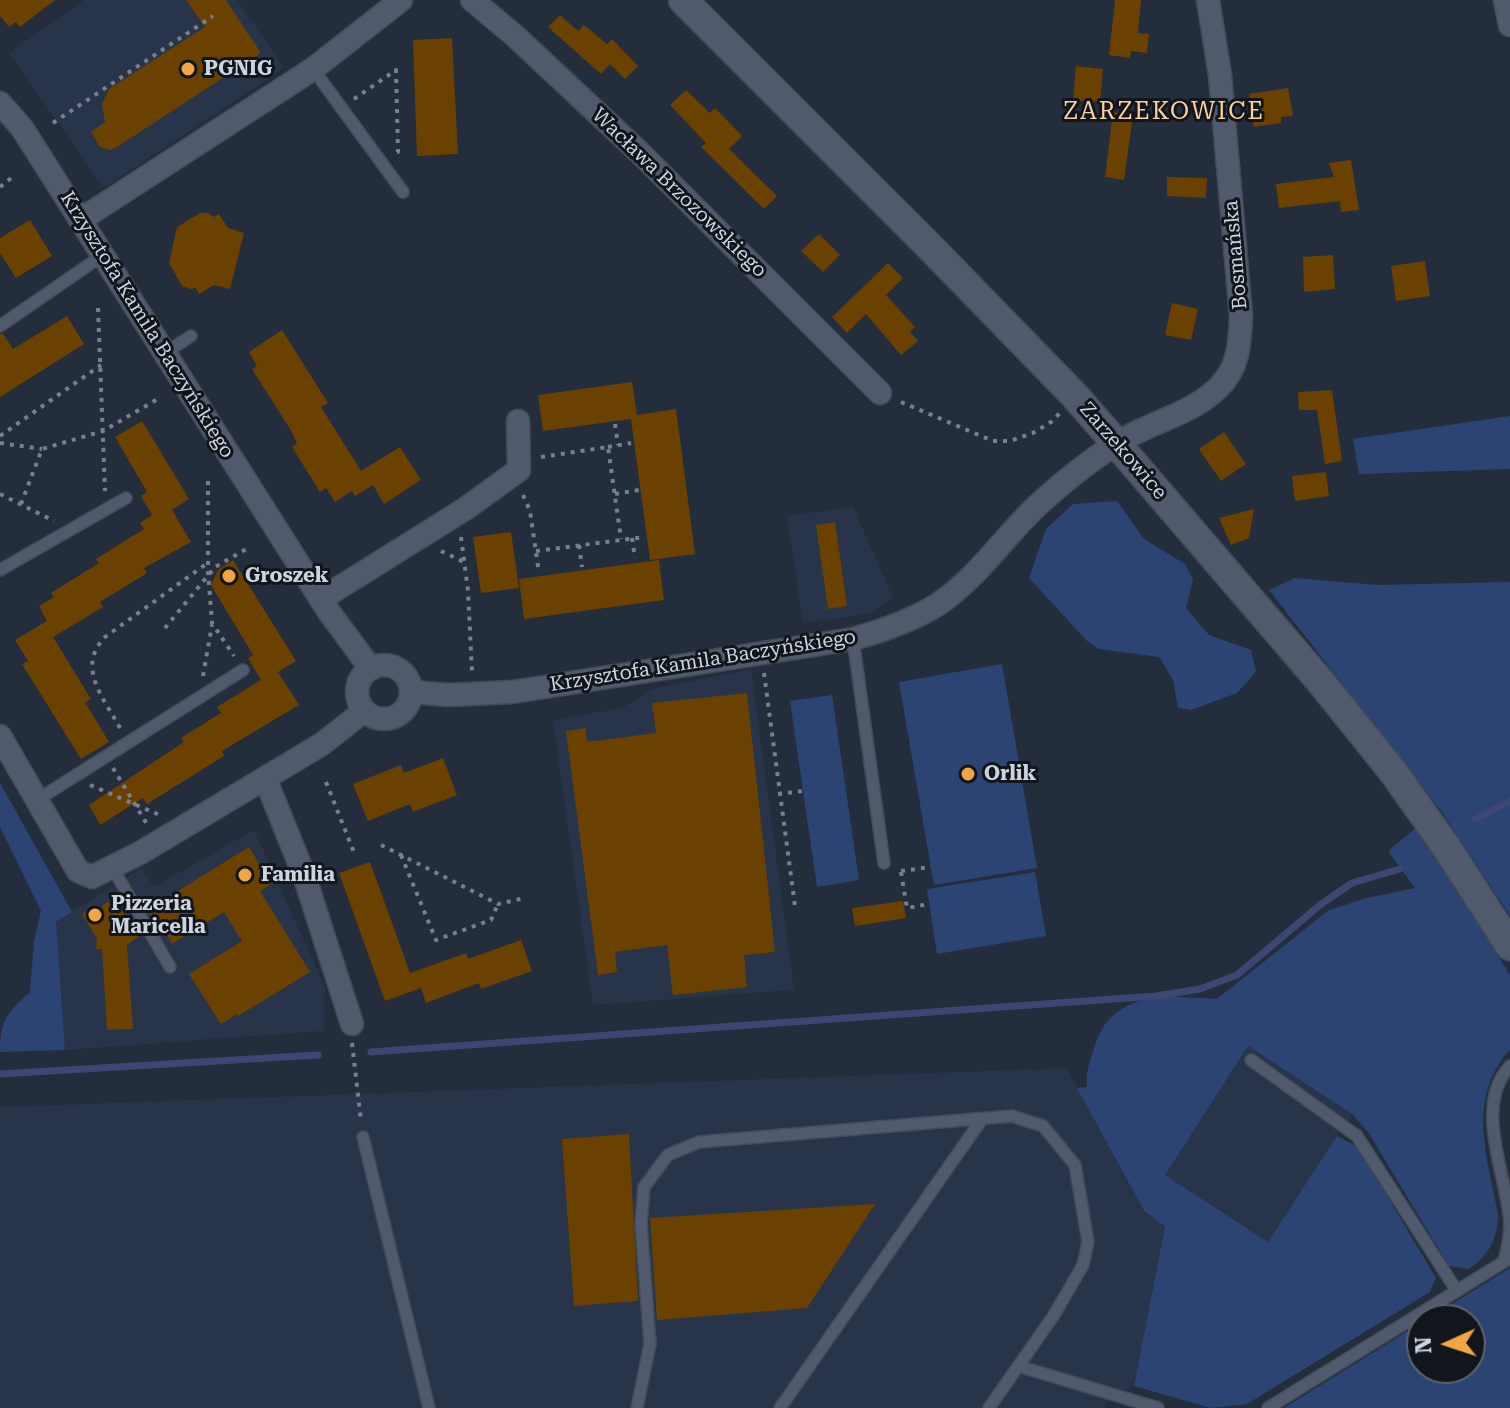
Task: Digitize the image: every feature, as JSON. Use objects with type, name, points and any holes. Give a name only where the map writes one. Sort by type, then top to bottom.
[{"type":"street","points":[[80,220],[313,69],[401,0]]},
{"type":"street","name":"Wacława Brzozowskiego","points":[[472,0],[639,152],[880,393]]},
{"type":"street","name":"Zarzekowice","points":[[683,0],[1075,396],[1320,681],[1394,773],[1510,946]]},
{"type":"street","name":"Bosmańska","points":[[1116,443],[1202,402],[1220,387],[1240,350],[1241,316],[1229,166],[1220,75],[1208,0]]},
{"type":"street","points":[[1505,0],[1510,25]]},
{"type":"street","name":"Krzysztofa Kamila Baczyńskiego","points":[[0,103],[22,128],[321,599],[371,669]]},
{"type":"street","points":[[321,599],[465,509],[515,468],[518,421]]},
{"type":"street","name":"Krzysztofa Kamila Baczyńskiego","points":[[412,692],[448,695],[512,692],[853,639],[905,622],[969,580],[1040,503],[1116,443]]},
{"type":"street","points":[[384,665],[403,673],[410,682],[412,692],[404,711],[396,717],[377,719],[364,711],[357,692],[359,681],[371,669],[384,665]]},
{"type":"street","points":[[0,736],[78,871],[92,877],[322,744],[364,711]]},
{"type":"street","points":[[265,778],[304,875],[352,1024]]},
{"type":"lane","points":[[313,69],[403,192]]},
{"type":"lane","points":[[0,326],[103,255]]},
{"type":"lane","points":[[165,353],[191,336]]},
{"type":"lane","points":[[0,570],[126,498]]},
{"type":"lane","points":[[853,639],[884,863]]},
{"type":"lane","points":[[37,800],[243,670]]},
{"type":"lane","points":[[107,871],[170,967]]},
{"type":"lane","points":[[1251,1060],[1357,1136],[1457,1291]]},
{"type":"lane","points":[[1268,1408],[1507,1260],[1510,1226],[1492,1117],[1495,1095],[1510,1066]]},
{"type":"lane","points":[[637,1408],[650,1344],[641,1224],[644,1187],[668,1155],[699,1142],[1012,1116],[1043,1126],[1075,1165],[1088,1242],[1083,1265],[1054,1315],[989,1408]]},
{"type":"lane","points":[[780,1408],[982,1119]]},
{"type":"lane","points":[[363,1137],[429,1408]]},
{"type":"lane","points":[[1018,1366],[1158,1408]]},
{"type":"path","points":[[53,123],[213,16]]},
{"type":"path","points":[[354,99],[396,70],[398,152],[392,152],[384,142]]},
{"type":"path","points":[[348,90],[362,110]]},
{"type":"path","points":[[0,187],[15,175]]},
{"type":"path","points":[[98,308],[106,509]]},
{"type":"path","points":[[0,436],[101,365]]},
{"type":"path","points":[[880,393],[993,441],[1010,441],[1033,433],[1051,422],[1075,396]]},
{"type":"path","points":[[0,443],[42,449],[103,431],[156,400]]},
{"type":"path","points":[[615,424],[618,445]]},
{"type":"path","points":[[539,573],[530,511],[515,468],[631,443]]},
{"type":"path","points":[[608,447],[621,539]]},
{"type":"path","points":[[21,504],[42,449]]},
{"type":"path","points":[[199,697],[212,623],[208,481]]},
{"type":"path","points":[[615,494],[639,490]]},
{"type":"path","points":[[0,494],[70,530]]},
{"type":"path","points":[[460,527],[470,615],[472,681]]},
{"type":"path","points":[[536,551],[645,537]]},
{"type":"path","points":[[632,538],[635,558]]},
{"type":"path","points":[[579,545],[582,567]]},
{"type":"path","points":[[431,546],[464,562]]},
{"type":"path","points":[[165,628],[215,567],[250,547]]},
{"type":"path","points":[[128,743],[94,678],[93,653],[105,637],[209,562]]},
{"type":"path","points":[[212,623],[243,670]]},
{"type":"path","points":[[763,663],[795,906]]},
{"type":"path","points":[[106,756],[151,831]]},
{"type":"path","points":[[73,777],[170,819]]},
{"type":"path","points":[[326,782],[355,855]]},
{"type":"path","points":[[778,794],[803,791]]},
{"type":"path","points":[[381,845],[498,904],[525,898]]},
{"type":"path","points":[[401,855],[436,940],[491,920],[498,904]]},
{"type":"path","points":[[884,863],[900,861],[907,908],[929,904]]},
{"type":"path","points":[[901,872],[931,867]]},
{"type":"path","points":[[352,1024],[363,1137]]},
{"type":"shaded area","points":[[84,0],[237,0],[284,68],[104,188],[9,53]]},
{"type":"shaded area","points":[[1510,416],[1510,469],[1359,474],[1353,439]]},
{"type":"shaded area","points":[[1117,501],[1144,539],[1185,564],[1193,580],[1186,608],[1209,635],[1251,650],[1256,672],[1237,693],[1191,710],[1178,708],[1173,680],[1159,657],[1099,649],[1087,641],[1029,578],[1046,529],[1073,504]]},
{"type":"shaded area","points":[[853,507],[893,598],[869,614],[803,623],[787,516]]},
{"type":"shaded area","points":[[1295,578],[1378,585],[1510,582],[1510,916],[1442,812],[1269,590]]},
{"type":"shaded area","name":"Orlik","points":[[1002,664],[1037,868],[934,885],[899,682]]},
{"type":"shaded area","points":[[751,669],[794,990],[593,1005],[553,720],[622,708],[652,689]]},
{"type":"shaded area","points":[[832,695],[859,880],[817,887],[790,701]]},
{"type":"shaded area","points":[[0,783],[72,912],[56,922],[65,1050],[0,1052],[6,1018],[30,992],[34,941],[41,911],[0,827]]},
{"type":"shaded area","points":[[1417,827],[1510,975],[1510,1050],[1495,1071],[1484,1106],[1484,1142],[1498,1215],[1491,1246],[1469,1269],[1449,1266],[1368,1132],[1352,1114],[1248,1046],[1165,1175],[1268,1242],[1337,1136],[1358,1147],[1436,1278],[1430,1292],[1247,1404],[1211,1408],[1134,1386],[1165,1226],[1144,1211],[1077,1088],[1087,1087],[1089,1065],[1103,1027],[1129,1005],[1145,1000],[1162,997],[1217,999],[1329,910],[1415,888],[1388,851]]},
{"type":"shaded area","points":[[254,830],[325,987],[324,1031],[65,1050],[56,922],[141,868],[154,887]]},
{"type":"shaded area","points":[[1035,872],[1046,936],[937,954],[927,889]]},
{"type":"shaded area","points":[[1248,1046],[1352,1114],[1268,1243],[1164,1175]]},
{"type":"shaded area","points":[[1067,1068],[1143,1211],[1165,1225],[1134,1386],[1107,1399],[1105,1408],[0,1408],[0,1107]]},
{"type":"shaded area","points":[[1510,1268],[1510,1408],[1284,1408],[1406,1332],[1406,1384],[1486,1384],[1486,1304],[1452,1304]]},
{"type":"building","points":[[0,0],[55,0],[20,27],[16,22],[9,27],[0,16]]},
{"type":"building","name":"PGNIG","points":[[186,0],[226,0],[261,53],[117,147],[110,150],[100,147],[91,132],[105,122],[102,104],[109,89],[205,27]]},
{"type":"building","points":[[1115,0],[1141,0],[1138,33],[1149,34],[1147,53],[1131,51],[1130,58],[1109,55]]},
{"type":"building","points":[[560,15],[578,31],[584,25],[607,44],[612,39],[638,66],[625,79],[610,64],[601,74],[548,27]]},
{"type":"building","points":[[452,38],[458,154],[417,156],[413,40]]},
{"type":"building","points":[[1076,66],[1103,69],[1100,102],[1073,100]]},
{"type":"building","points":[[1288,88],[1293,116],[1281,117],[1281,123],[1254,127],[1249,94]]},
{"type":"building","points":[[686,90],[710,113],[715,108],[742,136],[729,149],[777,196],[764,209],[701,147],[706,143],[670,105]]},
{"type":"building","points":[[1113,112],[1133,115],[1124,180],[1105,177]]},
{"type":"building","points":[[1351,160],[1359,210],[1341,212],[1340,201],[1279,208],[1276,184],[1334,177],[1329,163]]},
{"type":"building","points":[[1167,177],[1207,178],[1206,198],[1167,196]]},
{"type":"building","points":[[200,213],[214,217],[219,214],[228,228],[244,233],[230,289],[214,285],[199,294],[196,288],[182,286],[169,263],[177,227]]},
{"type":"building","points":[[30,220],[52,256],[16,278],[0,253],[0,238]]},
{"type":"building","points":[[819,234],[840,255],[823,272],[801,251]]},
{"type":"building","points":[[1333,255],[1335,289],[1304,292],[1303,257]]},
{"type":"building","points":[[1425,261],[1430,296],[1396,301],[1391,266]]},
{"type":"building","points":[[888,263],[903,278],[886,295],[915,327],[910,332],[918,341],[901,355],[866,314],[847,333],[832,317]]},
{"type":"building","points":[[1172,303],[1198,309],[1191,340],[1165,335]]},
{"type":"building","points":[[67,316],[84,344],[0,397],[0,334],[13,349]]},
{"type":"building","points":[[282,330],[328,403],[321,407],[361,471],[400,447],[421,480],[384,504],[373,485],[355,496],[352,491],[335,502],[326,488],[320,492],[292,447],[297,443],[290,429],[252,369],[257,366],[249,352]]},
{"type":"building","points":[[632,382],[637,415],[676,409],[695,554],[650,560],[631,419],[543,431],[538,395]]},
{"type":"building","points":[[1332,390],[1342,461],[1325,464],[1317,410],[1299,410],[1298,392]]},
{"type":"building","points":[[142,421],[189,499],[172,510],[191,542],[144,568],[147,573],[100,602],[103,607],[53,637],[91,699],[85,702],[109,742],[81,759],[22,664],[28,661],[15,640],[47,621],[39,606],[54,597],[51,593],[99,563],[96,559],[144,529],[140,523],[152,515],[141,496],[147,492],[115,437]]},
{"type":"building","points":[[1224,432],[1246,464],[1221,481],[1199,449]]},
{"type":"building","points":[[1326,472],[1329,496],[1295,501],[1292,476]]},
{"type":"building","points":[[1254,509],[1249,538],[1231,545],[1219,518]]},
{"type":"building","points":[[835,522],[847,606],[828,609],[816,525]]},
{"type":"building","points":[[511,532],[519,588],[481,593],[473,537]]},
{"type":"building","points":[[233,560],[296,661],[278,672],[299,705],[222,751],[224,756],[147,804],[143,798],[100,825],[89,805],[184,742],[181,738],[221,713],[217,707],[261,680],[248,658],[253,655],[211,585],[218,570]]},
{"type":"building","points":[[659,560],[664,600],[524,619],[519,579]]},
{"type":"building","points":[[747,693],[775,952],[744,955],[747,987],[673,995],[667,945],[615,952],[617,972],[598,975],[566,731],[586,728],[587,742],[656,733],[652,703]]},
{"type":"building","points":[[443,758],[457,795],[413,812],[410,804],[368,821],[353,784],[401,765],[404,773]]},
{"type":"building","points":[[249,847],[271,884],[260,891],[310,972],[221,1024],[189,974],[242,941],[224,912],[172,944],[159,922],[155,925],[147,910]]},
{"type":"building","points":[[370,862],[410,973],[466,953],[468,959],[521,940],[532,971],[481,989],[479,983],[426,1003],[421,988],[385,1001],[339,873]]},
{"type":"building","points":[[108,901],[112,906],[118,903],[141,935],[127,945],[133,1029],[107,1030],[102,949],[96,949],[97,939],[82,914],[95,905],[99,909]]},
{"type":"building","points":[[903,901],[906,918],[855,926],[852,908]]},
{"type":"building","points":[[629,1134],[638,1301],[574,1306],[562,1139]]},
{"type":"building","points":[[875,1204],[807,1308],[657,1320],[650,1218]]},
{"type":"waterway","points":[[1475,819],[1510,801]]},
{"type":"waterway","points":[[371,1052],[1156,996],[1200,989],[1237,975],[1320,905],[1352,883],[1400,869]]},
{"type":"waterway","points":[[0,1074],[318,1055]]},
{"type":"place","name":"PGNIG","points":[[188,69]]},
{"type":"place","name":"Groszek","points":[[229,576]]},
{"type":"place","name":"Orlik","points":[[968,774]]},
{"type":"place","name":"Familia","points":[[245,875]]},
{"type":"place","name":"Pizzeria Maricella","points":[[95,915]]},
{"type":"district","name":"ZARZEKOWICE","points":[[1164,112]]}]
